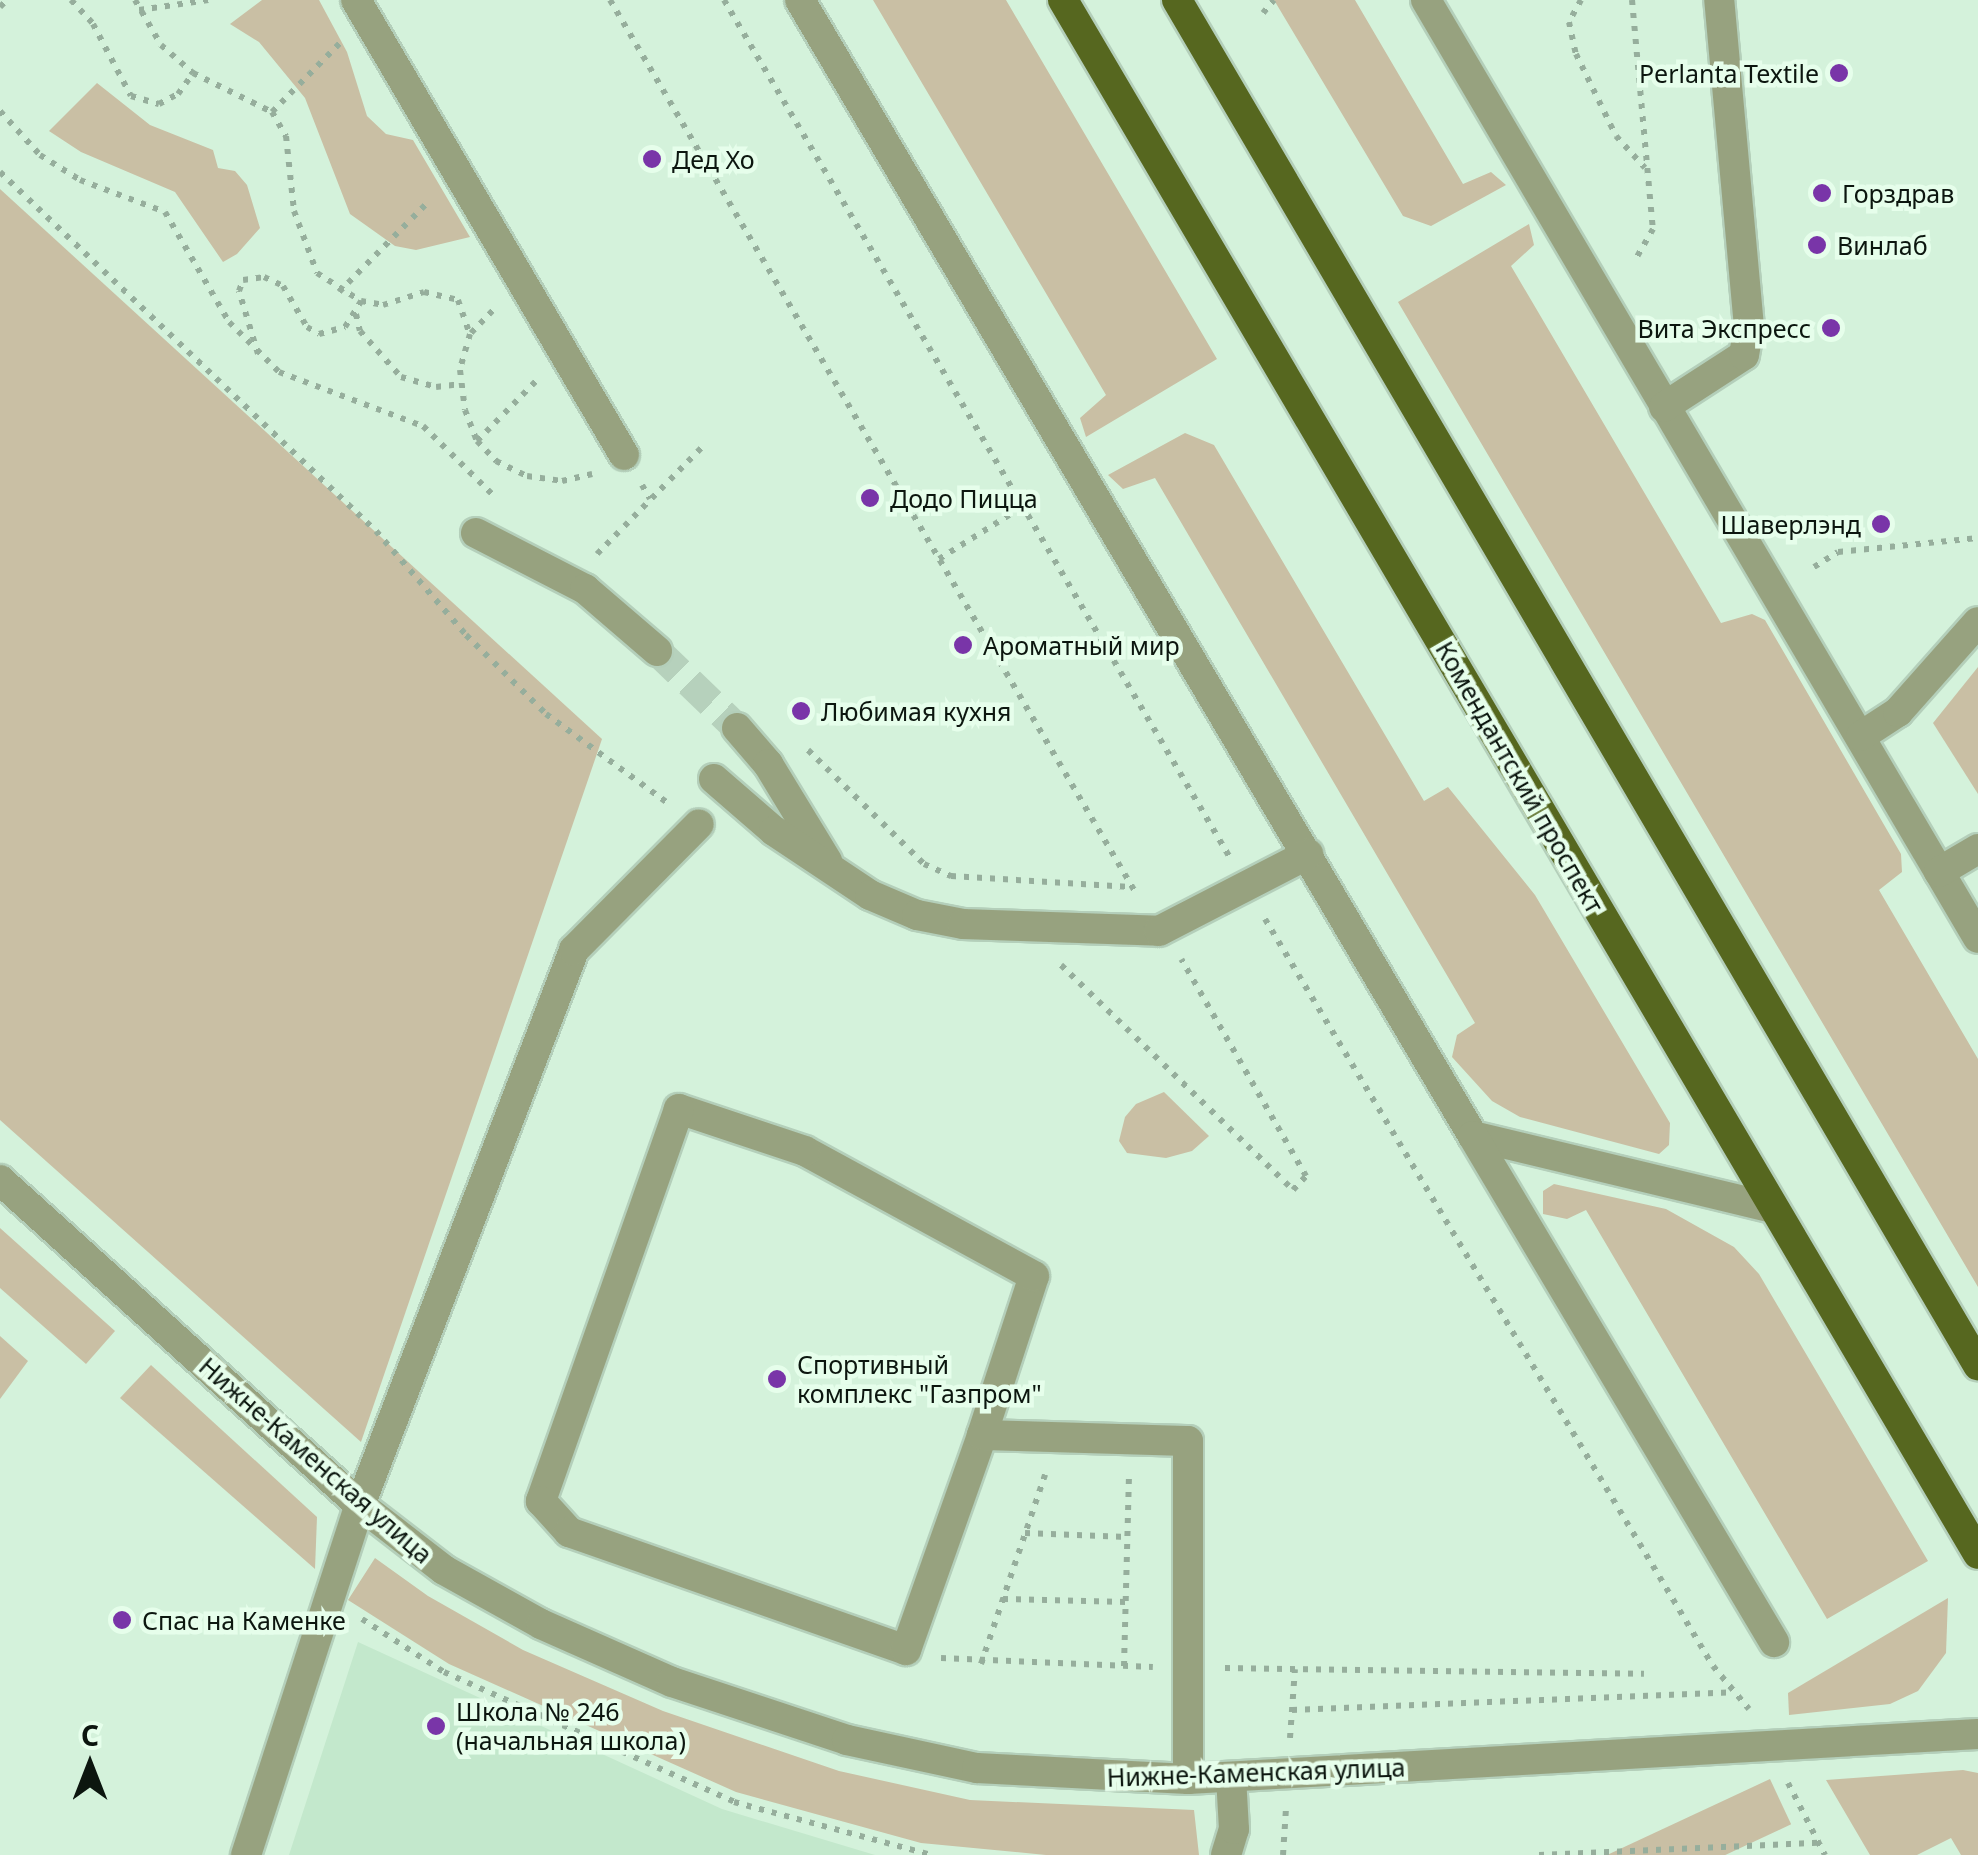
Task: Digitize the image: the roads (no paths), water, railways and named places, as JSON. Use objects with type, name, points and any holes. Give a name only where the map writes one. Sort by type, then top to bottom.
[{"type":"main road","name":"Комендантский проспект","points":[[1063,0],[1978,1554]]},
{"type":"main road","points":[[1177,0],[1978,1365]]},
{"type":"street","points":[[800,0],[1774,1642]]},
{"type":"street","points":[[1426,0],[1978,938]]},
{"type":"street","points":[[1664,407],[1744,355],[1749,327],[1720,0]]},
{"type":"street","points":[[361,8],[624,455]]},
{"type":"street","points":[[476,534],[586,589],[657,651]]},
{"type":"street","points":[[1862,736],[1898,712],[1978,622]]},
{"type":"street","points":[[736,728],[768,764],[833,870]]},
{"type":"street","points":[[714,779],[833,870],[917,915],[963,924],[1159,931],[1308,854]]},
{"type":"street","points":[[246,1855],[360,1505],[574,950],[699,824]]},
{"type":"street","points":[[1939,872],[1978,849]]},
{"type":"street","points":[[679,1109],[805,1151],[1034,1276],[982,1435],[906,1650],[569,1532],[540,1501],[679,1109]]},
{"type":"street","points":[[1474,1136],[1772,1208]]},
{"type":"street","name":"Нижне-Каменская улица","points":[[0,1180],[360,1505],[444,1570],[541,1624],[742,1706],[847,1740],[977,1768],[1188,1779],[1978,1734]]},
{"type":"street","points":[[982,1435],[1188,1441],[1188,1779]]},
{"type":"street","points":[[1226,1855],[1234,1829],[1231,1776]]},
{"type":"tunnel","points":[[657,651],[737,728]]},
{"type":"place","name":"Perlanta Textile","points":[[1839,73]]},
{"type":"place","name":"Дед Хо","points":[[652,159]]},
{"type":"place","name":"Горздрав","points":[[1822,193]]},
{"type":"place","name":"Винлаб","points":[[1817,245]]},
{"type":"place","name":"Вита Экспресс","points":[[1831,328]]},
{"type":"place","name":"Додо Пицца","points":[[870,498]]},
{"type":"place","name":"Шаверлэнд","points":[[1881,524]]},
{"type":"place","name":"Ароматный мир","points":[[963,645]]},
{"type":"place","name":"Любимая кухня","points":[[801,711]]},
{"type":"place","name":"Спортивный комплекс \"Газпром\"","points":[[777,1379]]},
{"type":"place","name":"Спас на Каменке","points":[[122,1620]]},
{"type":"place","name":"Школа № 246 (начальная школа)","points":[[436,1726]]}]
